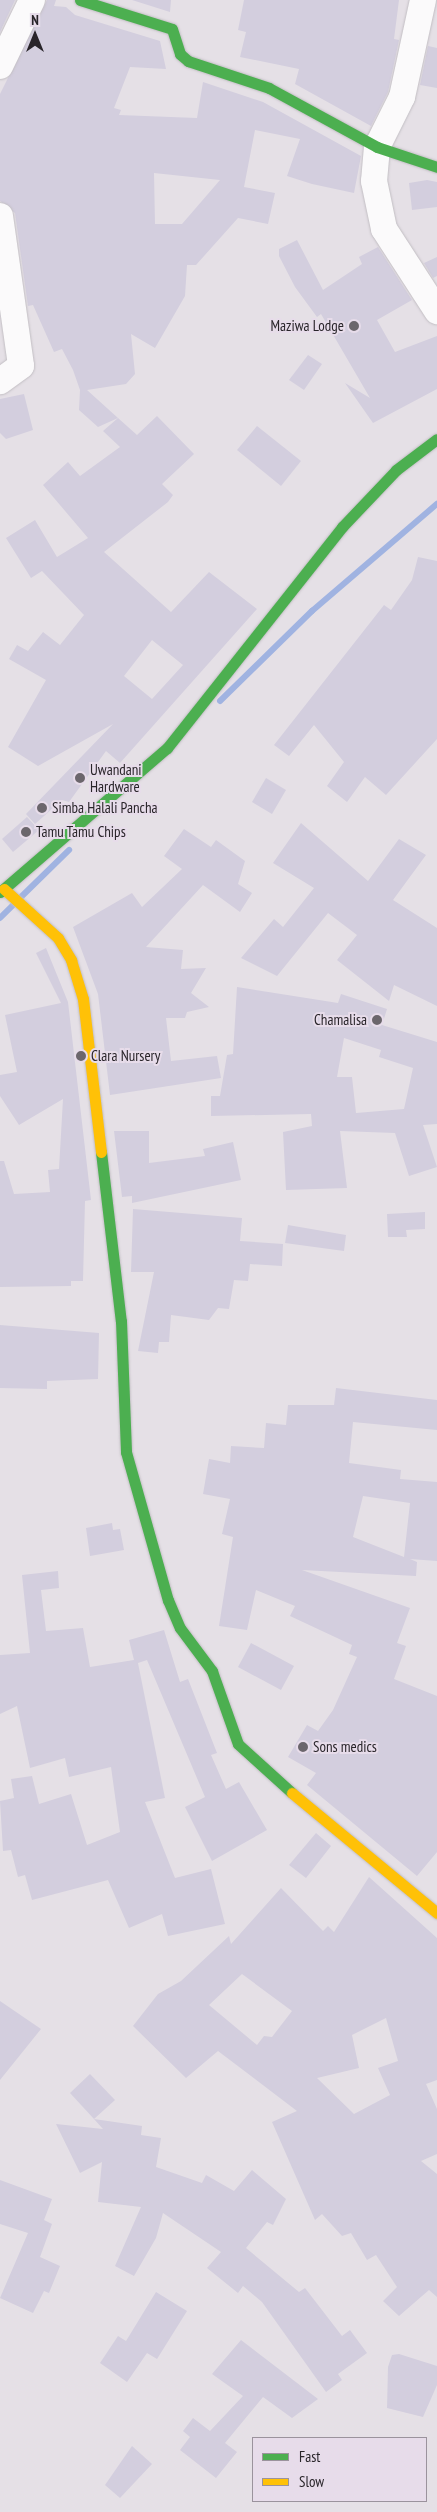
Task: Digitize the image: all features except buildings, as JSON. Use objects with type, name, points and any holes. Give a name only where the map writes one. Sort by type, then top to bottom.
[{"type":"street","points":[[0,66],[32,0]]},
{"type":"street","points":[[80,0],[172,29],[183,59],[269,88],[378,148],[437,167]]},
{"type":"street","points":[[423,0],[402,97],[378,148],[374,181],[384,230],[437,311]]},
{"type":"street","points":[[0,216],[21,366],[0,381]]},
{"type":"street","points":[[437,439],[396,470],[342,527],[167,748],[2,891],[58,938],[72,960],[83,999],[122,1321],[126,1452],[168,1600],[180,1628],[212,1671],[238,1744],[251,1759],[437,1913]]},
{"type":"waterway","points":[[220,701],[312,611],[437,504]]},
{"type":"waterway","points":[[22,896],[69,850]]},
{"type":"waterway","points":[[0,918],[13,905]]},
{"type":"traffic: fast","points":[[80,0],[172,29],[180,54],[188,61],[269,88],[377,147],[437,167]]},
{"type":"traffic: fast","points":[[0,892],[167,748],[342,527],[396,470],[437,439]]},
{"type":"traffic: fast","points":[[101,1152],[121,1321],[126,1452],[168,1600],[180,1628],[212,1671],[238,1744],[292,1793]]},
{"type":"traffic: slow","points":[[4,889],[58,938],[71,960],[83,999],[101,1152]]},
{"type":"traffic: slow","points":[[292,1793],[437,1913]]},
{"type":"place","name":"Maziwa Lodge","points":[[354,326]]},
{"type":"place","name":"Uwandani Hardware","points":[[80,778]]},
{"type":"place","name":"Simba Halali Pancha","points":[[42,808]]},
{"type":"place","name":"Tamu Tamu Chips","points":[[26,832]]},
{"type":"place","name":"Chamalisa","points":[[377,1020]]},
{"type":"place","name":"Clara Nursery","points":[[81,1056]]},
{"type":"place","name":"Sons medics","points":[[303,1747]]}]
